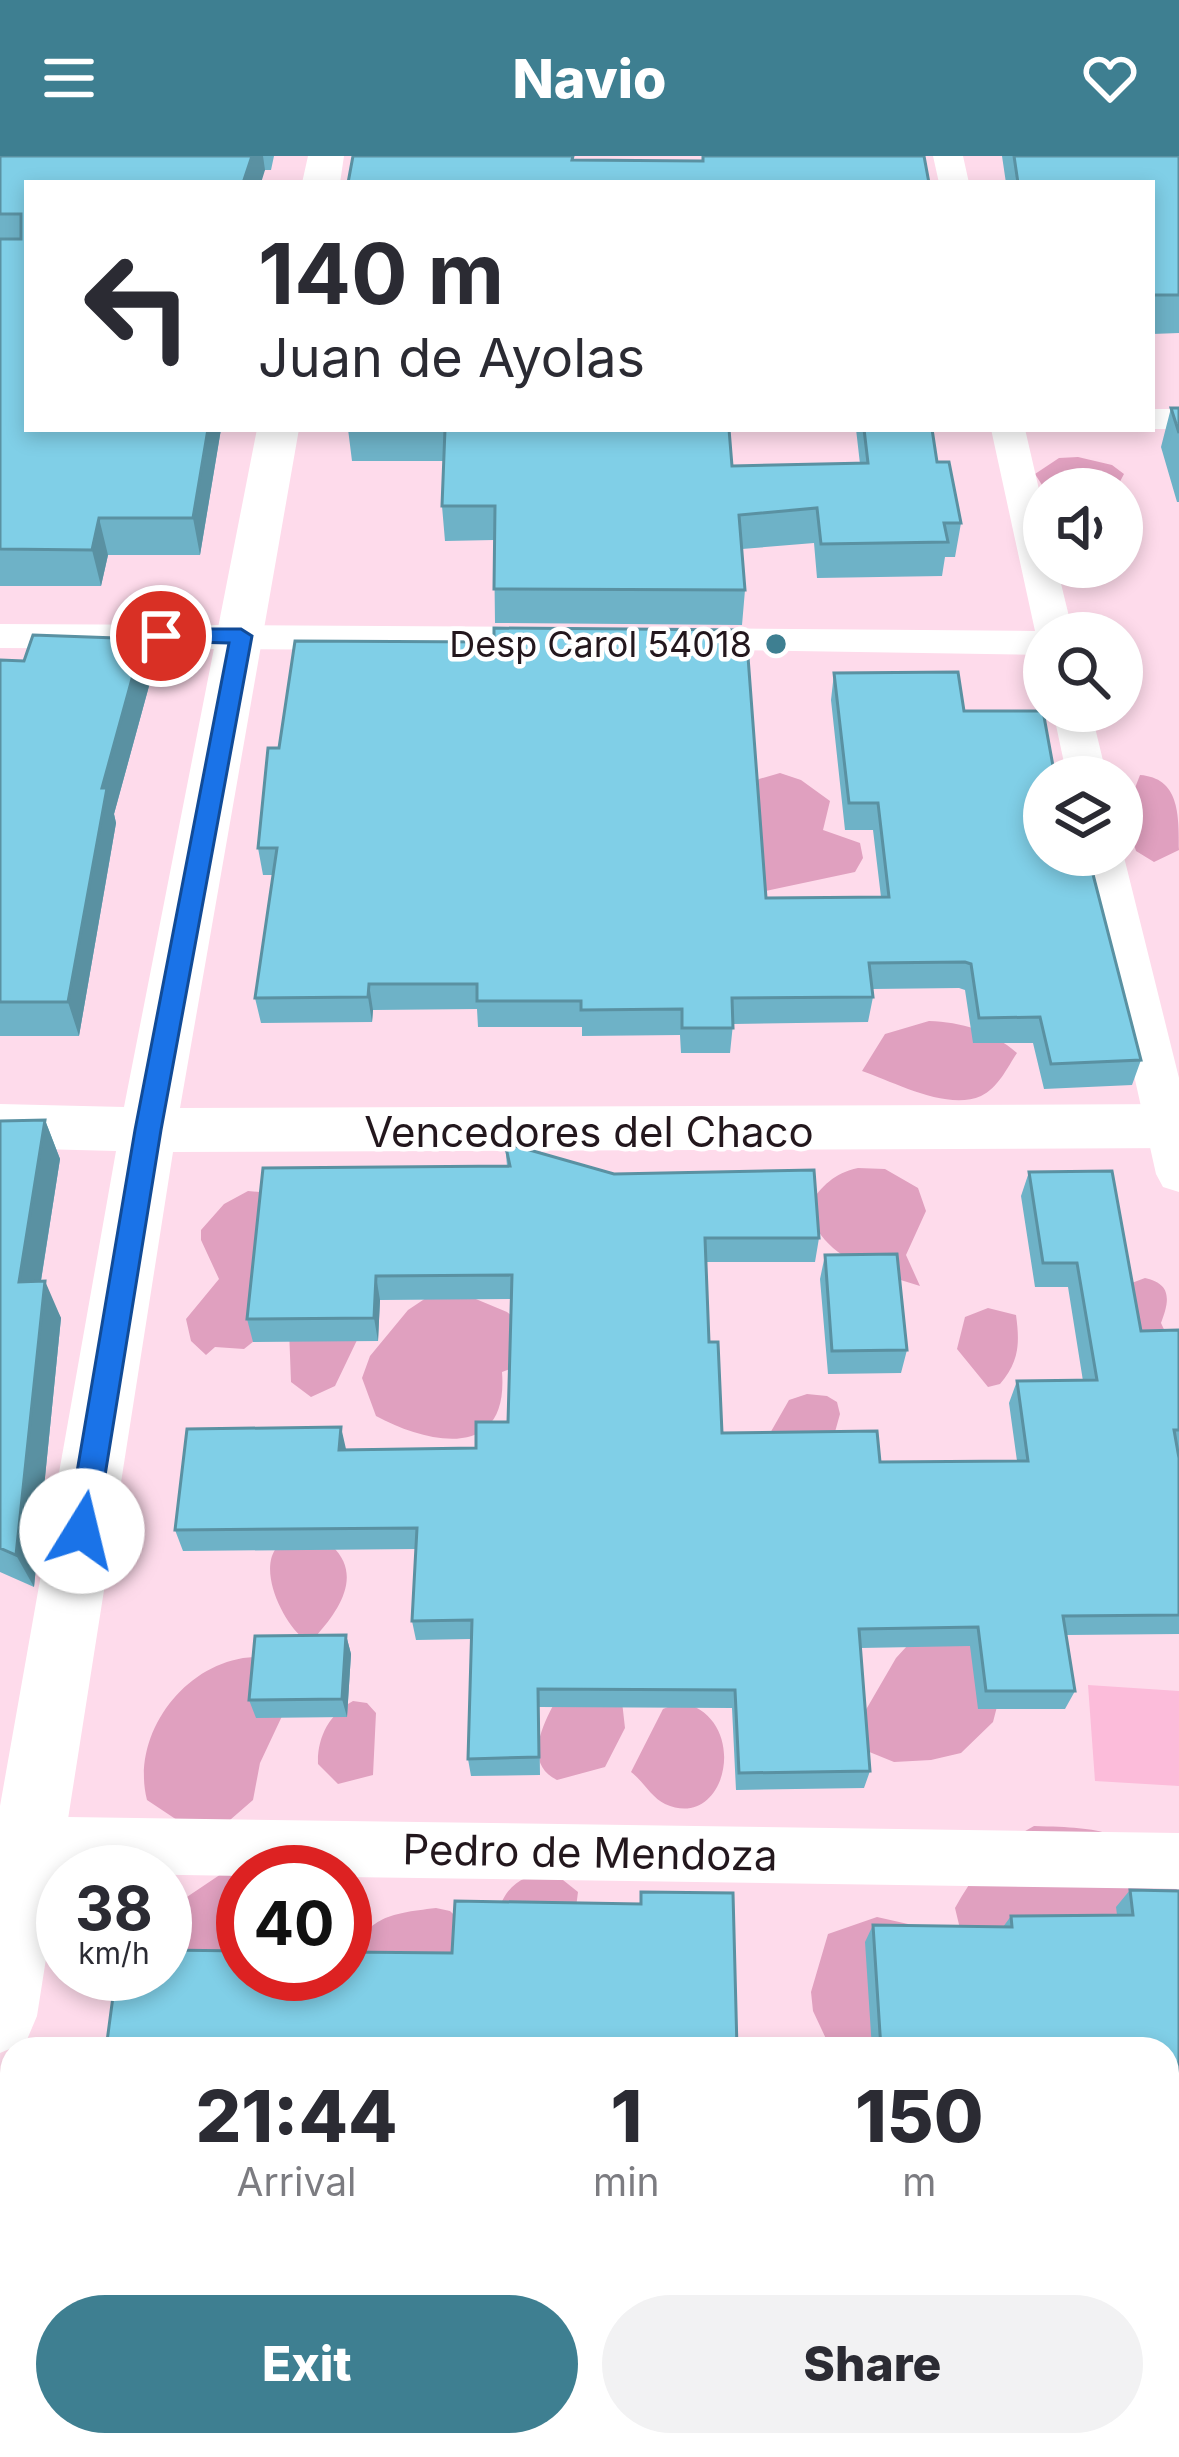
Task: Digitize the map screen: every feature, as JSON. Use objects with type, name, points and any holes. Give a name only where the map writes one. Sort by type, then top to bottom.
[{"type":"street","points":[[0,2016],[15,1844],[277,432]]},
{"type":"street","points":[[1009,432],[1049,612]]},
{"type":"street","points":[[0,636],[595,639]]},
{"type":"street","points":[[643,639],[1023,643]]},
{"type":"street","points":[[1110,876],[1175,1142]]},
{"type":"street","name":"Vencedores del Chaco","points":[[0,1126],[1175,1142]]},
{"type":"street","name":"Pedro de Mendoza","points":[[15,1844],[1179,1861]]},
{"type":"shaded area","points":[[1078,457],[1116,468],[1044,468],[1059,458]]},
{"type":"shaded area","points":[[780,773],[801,780],[830,801],[823,830],[860,843],[863,858],[855,872],[761,892],[750,789],[759,779]]},
{"type":"shaded area","points":[[1143,776],[1163,783],[1177,811],[1179,850],[1154,862],[1143,855]]},
{"type":"shaded area","points":[[929,1021],[976,1029],[1017,1053],[992,1088],[967,1100],[937,1098],[862,1071],[885,1034]]},
{"type":"shaded area","points":[[858,1168],[885,1169],[918,1188],[926,1211],[906,1255],[920,1286],[851,1260],[814,1224],[808,1206],[813,1199],[835,1177]]},
{"type":"shaded area","points":[[248,1191],[260,1192],[267,1200],[254,1341],[244,1349],[215,1347],[206,1355],[191,1341],[186,1319],[219,1279],[201,1230],[224,1204]]},
{"type":"shaded area","points":[[1145,1278],[1164,1289],[1167,1301],[1161,1323],[1175,1353],[1140,1333],[1129,1284]]},
{"type":"shaded area","points":[[459,1292],[519,1322],[510,1369],[502,1372],[501,1401],[493,1421],[479,1433],[441,1438],[376,1416],[362,1378],[370,1356],[408,1310],[432,1294]]},
{"type":"shaded area","points":[[988,1308],[1016,1315],[1018,1335],[1011,1368],[1000,1384],[988,1387],[957,1349],[965,1317]]},
{"type":"shaded area","points":[[289,1329],[358,1338],[335,1386],[311,1397],[291,1382]]},
{"type":"shaded area","points":[[807,1394],[837,1402],[840,1414],[835,1432],[769,1435],[789,1400]]},
{"type":"shaded area","points":[[278,1546],[332,1546],[341,1557],[347,1580],[344,1592],[317,1635],[303,1638],[280,1607],[270,1567]]},
{"type":"shaded area","points":[[918,1634],[973,1639],[1000,1695],[993,1722],[961,1753],[894,1762],[867,1751],[860,1720],[896,1658]]},
{"type":"shaded area","points":[[254,1657],[291,1697],[260,1763],[253,1800],[230,1820],[183,1824],[147,1800],[144,1775],[155,1727],[186,1686],[206,1671]]},
{"type":"shaded area","points":[[619,1675],[625,1728],[605,1767],[557,1780],[545,1771],[538,1746],[570,1676]]},
{"type":"shaded area","points":[[1088,1685],[1179,1691],[1179,1786],[1095,1781]]},
{"type":"shaded area","points":[[353,1701],[367,1703],[376,1713],[373,1775],[338,1784],[318,1764],[320,1745],[331,1720]]},
{"type":"shaded area","points":[[680,1702],[703,1712],[717,1728],[724,1748],[716,1788],[704,1802],[687,1809],[660,1801],[631,1772],[663,1709]]},
{"type":"shaded area","points":[[1034,1826],[1111,1834],[1176,1875],[1179,1936],[970,1970],[955,1908],[988,1861]]},
{"type":"shaded area","points":[[553,1872],[578,1892],[574,1923],[497,1915],[517,1883]]},
{"type":"shaded area","points":[[216,1877],[216,1970],[192,1964],[192,1894]]},
{"type":"shaded area","points":[[436,1908],[450,1911],[491,1950],[372,1962],[372,1926],[404,1913]]},
{"type":"shaded area","points":[[877,1917],[908,1924],[916,1937],[897,2037],[825,2037],[813,2011],[811,1992],[828,1934]]},
{"type":"building","points":[[0,156],[252,156],[244,180],[24,180],[24,432],[207,432],[193,518],[99,518],[92,550],[0,549],[0,239],[21,239],[21,214],[0,214]]},
{"type":"building","points":[[353,156],[703,161],[703,156],[924,156],[928,180],[349,180]]},
{"type":"building","points":[[1014,156],[1179,156],[1179,295],[1155,295],[1155,180],[1018,180]]},
{"type":"building","points":[[1171,408],[1179,408],[1179,433]]},
{"type":"building","points":[[445,432],[729,432],[732,466],[868,463],[864,432],[932,432],[937,462],[949,462],[961,523],[944,523],[948,542],[821,544],[817,508],[739,515],[745,590],[494,589],[495,506],[442,506]]},
{"type":"building","points":[[494,628],[746,630],[766,898],[889,897],[878,803],[849,803],[834,673],[958,672],[964,711],[1023,711],[1023,732],[1047,732],[1051,756],[1023,756],[1023,876],[1093,876],[1141,1060],[1051,1064],[1040,1017],[979,1018],[971,964],[965,962],[869,963],[873,997],[732,998],[733,1028],[682,1028],[682,1009],[581,1010],[581,1001],[477,1001],[477,984],[369,984],[368,997],[255,998],[277,848],[258,848],[268,748],[279,748],[295,641],[494,642]]},
{"type":"building","points":[[33,635],[143,639],[102,788],[107,788],[68,1002],[0,1002],[0,660],[24,661]]},
{"type":"building","points":[[45,1120],[19,1282],[45,1281],[16,1555],[0,1548],[0,1121]]},
{"type":"building","points":[[505,1143],[614,1174],[814,1170],[819,1238],[705,1238],[709,1342],[718,1342],[722,1433],[877,1431],[880,1462],[1028,1461],[1017,1381],[1097,1380],[1077,1263],[1043,1263],[1029,1172],[1112,1171],[1141,1331],[1179,1330],[1179,1430],[1174,1430],[1179,1458],[1179,1615],[1063,1616],[1075,1691],[986,1691],[978,1627],[859,1629],[870,1771],[739,1773],[735,1690],[538,1689],[539,1757],[468,1759],[472,1620],[412,1621],[417,1528],[175,1530],[187,1429],[341,1427],[339,1450],[476,1448],[476,1422],[508,1422],[512,1275],[376,1276],[374,1318],[247,1319],[263,1168],[510,1166]]},
{"type":"building","points":[[897,1254],[907,1350],[832,1351],[825,1255]]},
{"type":"building","points":[[346,1635],[342,1699],[249,1700],[255,1636]]},
{"type":"building","points":[[1130,1890],[1179,1891],[1179,2037],[880,2037],[873,1925],[1012,1927],[1011,1916],[1133,1915]]},
{"type":"building","points":[[641,1892],[733,1893],[737,2037],[108,2037],[112,2001],[192,2001],[192,1950],[216,1951],[216,2001],[372,2001],[372,1952],[452,1953],[455,1901],[641,1904]]},
{"type":"place","name":"Desp Carol 54018","points":[[776,644]]},
{"type":"route","points":[[82,1531],[148,1130],[241,636],[161,636]]}]
